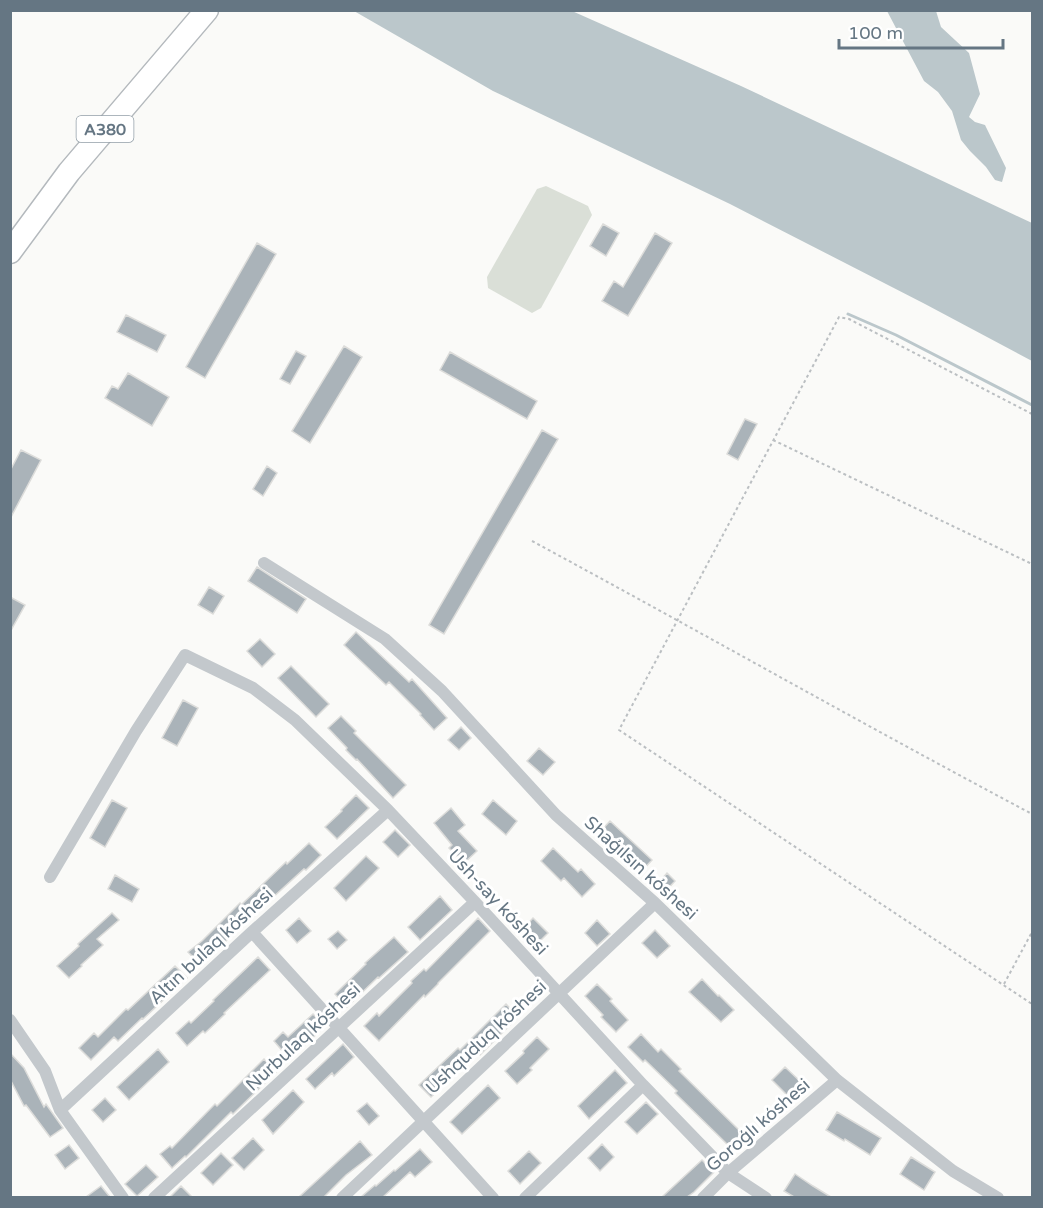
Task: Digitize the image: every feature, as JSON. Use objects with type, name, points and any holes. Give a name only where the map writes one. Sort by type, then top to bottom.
[{"type":"highway","name":"A380","points":[[10,252],[69,172],[207,10]]},
{"type":"street","name":"Shaǵılsın kóshesi","points":[[264,563],[385,639],[442,691],[556,815],[655,903],[837,1080],[953,1171],[998,1197]]},
{"type":"street","name":"Ush-say kóshesi","points":[[50,877],[136,731],[185,655],[253,688],[295,720],[388,810],[643,1085],[728,1173],[766,1197]]},
{"type":"street","name":"Altın bulaq kóshesi","points":[[60,1110],[388,810]]},
{"type":"street","name":"Nurbulaq kóshesi","points":[[154,1197],[475,902]]},
{"type":"street","name":"Ushquduq kóshesi","points":[[342,1197],[655,903]]},
{"type":"street","points":[[252,932],[493,1197]]},
{"type":"street","points":[[10,1020],[45,1071],[60,1110],[123,1197]]},
{"type":"street","name":"Goroǵlı kóshesi","points":[[703,1197],[837,1080]]},
{"type":"street","points":[[525,1197],[643,1085]]},
{"type":"path","points":[[1032,414],[849,319],[839,317],[618,730],[1032,1004]]},
{"type":"path","points":[[773,440],[1032,564]]},
{"type":"path","points":[[532,541],[1032,814]]},
{"type":"path","points":[[1004,984],[1032,932]]},
{"type":"shaded area","points":[[354,11],[572,11],[741,86],[1032,223],[1032,361],[730,204],[493,91]]},
{"type":"shaded area","points":[[887,11],[936,11],[941,27],[969,53],[980,94],[969,117],[985,125],[1006,168],[1002,182],[995,180],[961,140],[952,111],[938,92],[924,81]]},
{"type":"shaded area","points":[[546,186],[588,206],[592,215],[541,308],[532,313],[488,288],[487,277],[537,189]]},
{"type":"building","points":[[603,224],[619,233],[606,256],[590,246]]},
{"type":"building","points":[[655,233],[672,243],[628,316],[602,301],[614,281],[623,287]]},
{"type":"building","points":[[257,243],[276,254],[205,378],[186,367]]},
{"type":"building","points":[[126,315],[166,335],[157,352],[117,332]]},
{"type":"building","points":[[344,346],[362,357],[310,443],[292,431]]},
{"type":"building","points":[[296,351],[306,356],[290,384],[280,379]]},
{"type":"building","points":[[450,352],[537,401],[527,419],[440,370]]},
{"type":"building","points":[[128,373],[169,397],[152,426],[105,398],[112,386],[118,389]]},
{"type":"building","points":[[745,419],[757,424],[738,460],[727,454]]},
{"type":"building","points":[[542,430],[558,439],[444,634],[429,625]]},
{"type":"building","points":[[21,450],[41,460],[10,519],[10,471]]},
{"type":"building","points":[[267,466],[277,473],[263,496],[253,489]]},
{"type":"building","points":[[257,567],[306,599],[297,613],[248,581]]},
{"type":"building","points":[[209,587],[224,596],[213,614],[198,605]]},
{"type":"building","points":[[10,597],[25,605],[10,632]]},
{"type":"building","points":[[356,632],[409,682],[412,679],[447,718],[434,730],[389,682],[386,685],[344,645]]},
{"type":"building","points":[[260,639],[275,654],[262,667],[247,651]]},
{"type":"building","points":[[291,666],[329,704],[316,717],[278,678]]},
{"type":"building","points":[[183,700],[198,708],[177,746],[162,738]]},
{"type":"building","points":[[341,716],[356,731],[354,733],[406,785],[393,798],[328,728]]},
{"type":"building","points":[[461,727],[471,738],[459,750],[448,740]]},
{"type":"building","points":[[539,748],[555,762],[543,775],[527,761]]},
{"type":"building","points":[[356,795],[369,808],[337,839],[325,827]]},
{"type":"building","points":[[112,800],[127,808],[105,847],[90,838]]},
{"type":"building","points":[[493,800],[517,821],[506,835],[482,814]]},
{"type":"building","points":[[451,808],[465,825],[458,831],[477,851],[464,863],[449,848],[452,845],[434,823]]},
{"type":"building","points":[[610,821],[652,860],[640,873],[597,835]]},
{"type":"building","points":[[395,830],[410,845],[398,857],[383,842]]},
{"type":"building","points":[[309,843],[321,855],[306,870],[304,869],[258,909],[200,964],[188,952],[240,903],[241,905]]},
{"type":"building","points":[[553,848],[578,872],[581,869],[595,884],[582,897],[564,878],[561,881],[541,861]]},
{"type":"building","points":[[366,856],[379,868],[346,901],[334,888]]},
{"type":"building","points":[[667,873],[675,881],[663,894],[655,887]]},
{"type":"building","points":[[115,875],[139,889],[132,902],[108,889]]},
{"type":"building","points":[[440,896],[452,910],[420,940],[408,927]]},
{"type":"building","points":[[112,913],[119,920],[97,939],[103,945],[69,978],[57,966]]},
{"type":"building","points":[[299,918],[311,931],[297,943],[286,930]]},
{"type":"building","points":[[478,918],[490,931],[379,1041],[364,1026],[377,1013],[379,1016],[412,983],[411,981],[424,969],[426,971]]},
{"type":"building","points":[[533,918],[548,933],[535,946],[521,931]]},
{"type":"building","points":[[597,920],[610,934],[597,946],[585,933]]},
{"type":"building","points":[[655,930],[670,946],[657,958],[642,943]]},
{"type":"building","points":[[338,931],[347,940],[337,949],[328,939]]},
{"type":"building","points":[[394,937],[408,952],[347,1007],[335,994]]},
{"type":"building","points":[[258,957],[270,970],[205,1033],[203,1031],[187,1046],[176,1033],[189,1021],[191,1023]]},
{"type":"building","points":[[175,966],[187,978],[118,1041],[114,1037],[91,1060],[79,1048],[94,1033],[98,1037]]},
{"type":"building","points":[[702,979],[734,1010],[721,1022],[689,992]]},
{"type":"building","points":[[597,984],[628,1020],[616,1032],[585,996]]},
{"type":"building","points":[[506,1004],[518,1017],[480,1055],[478,1053],[431,1097],[419,1085],[458,1048],[460,1050]]},
{"type":"building","points":[[313,1014],[325,1026],[304,1046],[300,1041],[285,1054],[274,1041],[283,1032],[288,1037]]},
{"type":"building","points":[[641,1034],[658,1052],[661,1049],[681,1069],[679,1071],[743,1134],[730,1147],[675,1093],[677,1091],[628,1047]]},
{"type":"building","points":[[537,1037],[549,1049],[517,1084],[505,1071]]},
{"type":"building","points":[[343,1044],[354,1057],[334,1076],[332,1073],[315,1089],[306,1079]]},
{"type":"building","points":[[158,1049],[169,1062],[129,1100],[117,1087]]},
{"type":"building","points":[[10,1053],[24,1068],[44,1107],[46,1104],[63,1128],[50,1137],[26,1105],[24,1106],[10,1079]]},
{"type":"building","points":[[264,1059],[276,1072],[172,1168],[160,1154],[170,1146],[172,1148]]},
{"type":"building","points":[[785,1067],[805,1086],[792,1100],[772,1080]]},
{"type":"building","points":[[615,1070],[627,1083],[589,1119],[578,1106]]},
{"type":"building","points":[[488,1085],[500,1098],[462,1134],[450,1122]]},
{"type":"building","points":[[293,1090],[304,1102],[273,1134],[262,1120]]},
{"type":"building","points":[[105,1098],[116,1110],[103,1122],[92,1110]]},
{"type":"building","points":[[646,1102],[658,1114],[637,1134],[625,1122]]},
{"type":"building","points":[[367,1103],[379,1116],[369,1125],[357,1111]]},
{"type":"building","points":[[837,1112],[881,1138],[870,1155],[826,1130]]},
{"type":"building","points":[[253,1138],[264,1150],[244,1170],[232,1158]]},
{"type":"building","points":[[360,1141],[372,1155],[346,1175],[324,1197],[299,1197]]},
{"type":"building","points":[[602,1144],[614,1157],[600,1171],[588,1158]]},
{"type":"building","points":[[69,1145],[79,1158],[65,1169],[55,1155]]},
{"type":"building","points":[[420,1149],[432,1162],[415,1177],[410,1172],[383,1197],[361,1197],[395,1171]]},
{"type":"building","points":[[529,1151],[541,1163],[520,1184],[508,1171]]},
{"type":"building","points":[[221,1153],[233,1165],[213,1185],[201,1173]]},
{"type":"building","points":[[911,1157],[935,1172],[924,1190],[900,1174]]},
{"type":"building","points":[[702,1160],[714,1172],[694,1192],[687,1197],[662,1197]]},
{"type":"building","points":[[146,1165],[158,1177],[137,1196],[125,1184]]},
{"type":"building","points":[[795,1174],[831,1197],[794,1197],[784,1191]]},
{"type":"building","points":[[101,1186],[110,1197],[86,1197]]},
{"type":"building","points":[[181,1186],[192,1197],[170,1197]]},
{"type":"waterway","points":[[848,314],[896,335],[1032,405]]}]
